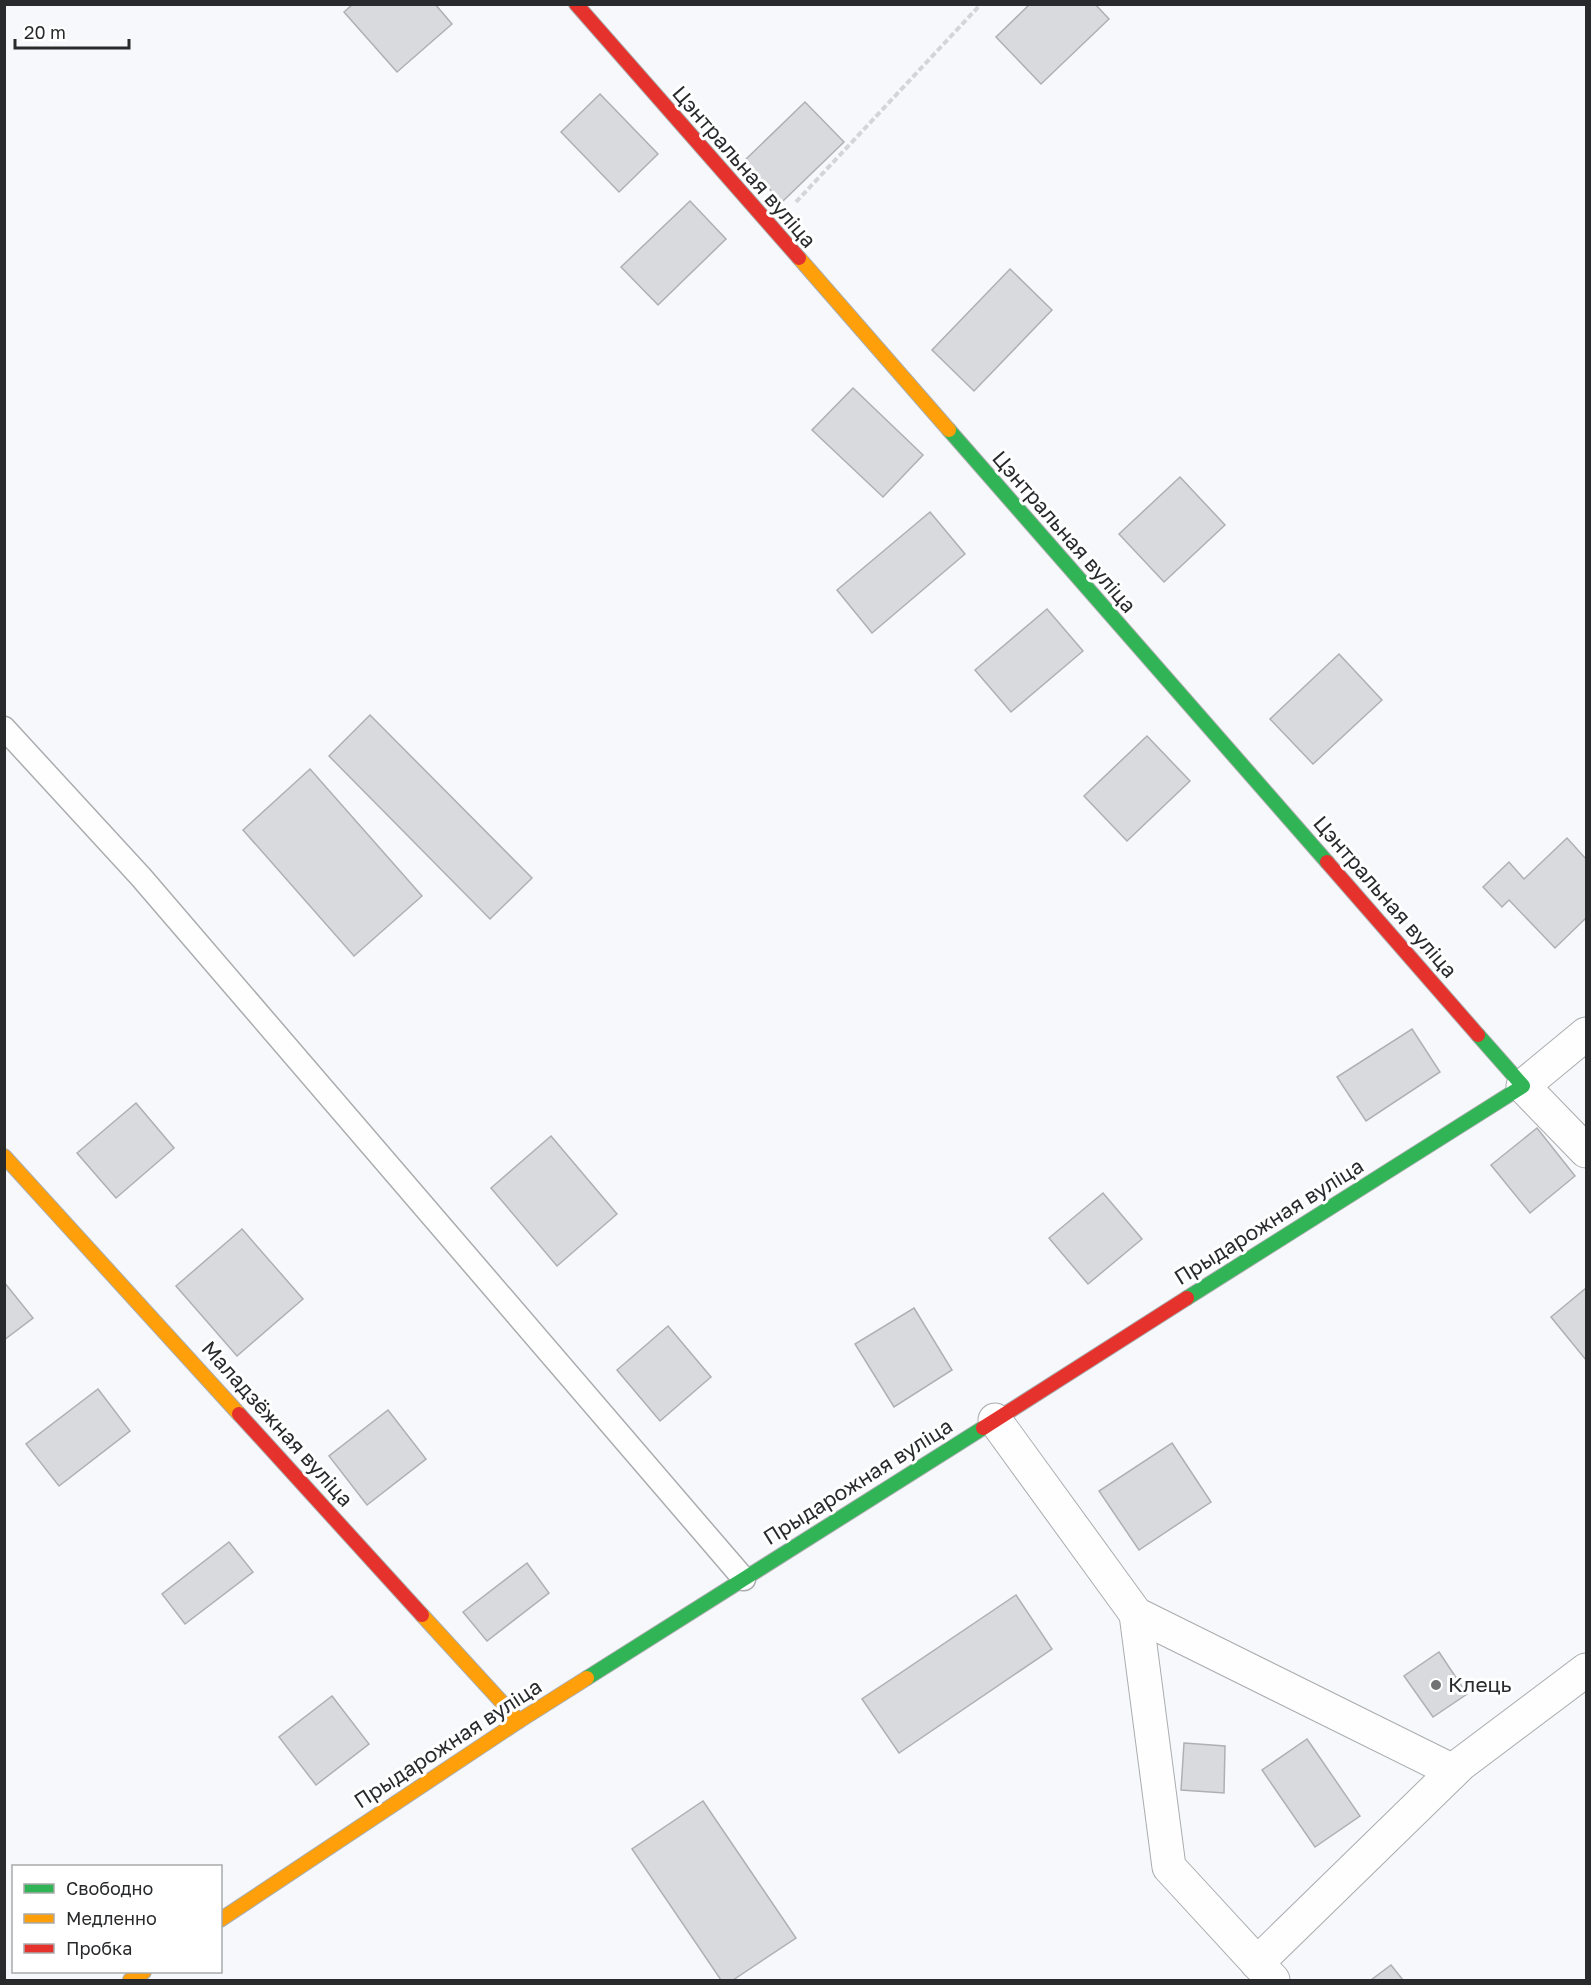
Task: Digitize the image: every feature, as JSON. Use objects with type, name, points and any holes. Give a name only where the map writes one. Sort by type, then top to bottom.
[{"type":"street","name":"Цэнтральная вуліца","points":[[576,4],[1523,1086]]},
{"type":"street","points":[[1587,1034],[1523,1086],[1587,1151]]},
{"type":"street","name":"Прыдарожная вуліца","points":[[222,1919],[519,1721],[1523,1086]]},
{"type":"street","name":"Маладзёжная вуліца","points":[[4,1156],[519,1721]]},
{"type":"street","points":[[995,1420],[1136,1614],[1454,1771]]},
{"type":"street","points":[[1136,1614],[1169,1867],[1265,1972],[1454,1771],[1587,1670]]},
{"type":"lane","points":[[4,728],[141,877],[744,1579]]},
{"type":"path","points":[[771,229],[981,4]]},
{"type":"building","points":[[353,4],[435,4],[452,24],[397,72],[344,12]]},
{"type":"building","points":[[1030,4],[1095,4],[1109,19],[1041,84],[996,37]]},
{"type":"building","points":[[600,94],[658,154],[619,192],[561,132]]},
{"type":"building","points":[[805,102],[844,142],[782,202],[743,162]]},
{"type":"building","points":[[690,201],[726,239],[658,305],[621,267]]},
{"type":"building","points":[[1010,269],[1052,310],[974,391],[932,350]]},
{"type":"building","points":[[853,388],[923,455],[883,497],[812,430]]},
{"type":"building","points":[[1180,477],[1225,525],[1164,582],[1119,534]]},
{"type":"building","points":[[930,512],[965,554],[872,633],[837,590]]},
{"type":"building","points":[[1047,609],[1083,651],[1011,712],[975,670]]},
{"type":"building","points":[[1339,654],[1382,700],[1313,764],[1270,719]]},
{"type":"building","points":[[370,715],[532,878],[490,919],[329,756]]},
{"type":"building","points":[[1147,736],[1190,781],[1127,841],[1084,796]]},
{"type":"building","points":[[310,769],[422,896],[354,956],[243,830]]},
{"type":"building","points":[[1567,838],[1586,859],[1586,918],[1555,948],[1509,900],[1502,907],[1483,887],[1509,862],[1524,879]]},
{"type":"building","points":[[1412,1029],[1440,1072],[1366,1121],[1337,1077]]},
{"type":"building","points":[[136,1103],[174,1148],[116,1198],[77,1153]]},
{"type":"building","points":[[1537,1128],[1575,1176],[1530,1213],[1491,1165]]},
{"type":"building","points":[[551,1136],[617,1214],[557,1266],[491,1188]]},
{"type":"building","points":[[1103,1193],[1142,1239],[1088,1284],[1049,1238]]},
{"type":"building","points":[[242,1229],[303,1299],[237,1356],[176,1286]]},
{"type":"building","points":[[4,1282],[33,1318],[4,1340]]},
{"type":"building","points":[[1586,1288],[1586,1360],[1551,1317]]},
{"type":"building","points":[[914,1308],[952,1370],[894,1407],[855,1344]]},
{"type":"building","points":[[668,1326],[711,1377],[660,1421],[617,1370]]},
{"type":"building","points":[[98,1389],[130,1431],[59,1486],[26,1444]]},
{"type":"building","points":[[388,1410],[426,1459],[367,1505],[329,1456]]},
{"type":"building","points":[[1172,1443],[1211,1502],[1139,1550],[1099,1491]]},
{"type":"building","points":[[229,1542],[253,1572],[185,1624],[162,1594]]},
{"type":"building","points":[[527,1563],[549,1593],[487,1641],[463,1612]]},
{"type":"building","points":[[1016,1595],[1052,1649],[899,1753],[862,1699]]},
{"type":"building","name":"Клець","points":[[1439,1652],[1467,1694],[1433,1717],[1404,1676]]},
{"type":"building","points":[[332,1696],[369,1744],[316,1785],[279,1737]]},
{"type":"building","points":[[1307,1739],[1360,1816],[1315,1847],[1262,1770]]},
{"type":"building","points":[[1184,1743],[1225,1746],[1224,1793],[1181,1790]]},
{"type":"building","points":[[703,1801],[796,1938],[733,1980],[721,1980],[632,1849]]},
{"type":"building","points":[[1391,1965],[1403,1980],[1371,1980]]},
{"type":"traffic: fast","points":[[949,430],[1327,862]]},
{"type":"traffic: fast","points":[[1187,1298],[1523,1086],[1478,1035]]},
{"type":"traffic: fast","points":[[587,1678],[983,1428]]},
{"type":"traffic: slow","points":[[799,258],[949,430]]},
{"type":"traffic: slow","points":[[4,1156],[239,1414]]},
{"type":"traffic: slow","points":[[422,1615],[519,1721]]},
{"type":"traffic: slow","points":[[222,1919],[587,1678]]},
{"type":"traffic: slow","points":[[130,1980],[142,1973]]},
{"type":"traffic: jam","points":[[576,4],[799,258]]},
{"type":"traffic: jam","points":[[1327,862],[1478,1035]]},
{"type":"traffic: jam","points":[[983,1428],[1187,1298]]},
{"type":"traffic: jam","points":[[239,1414],[422,1615]]},
{"type":"place","name":"Клець","points":[[1436,1685]]}]
